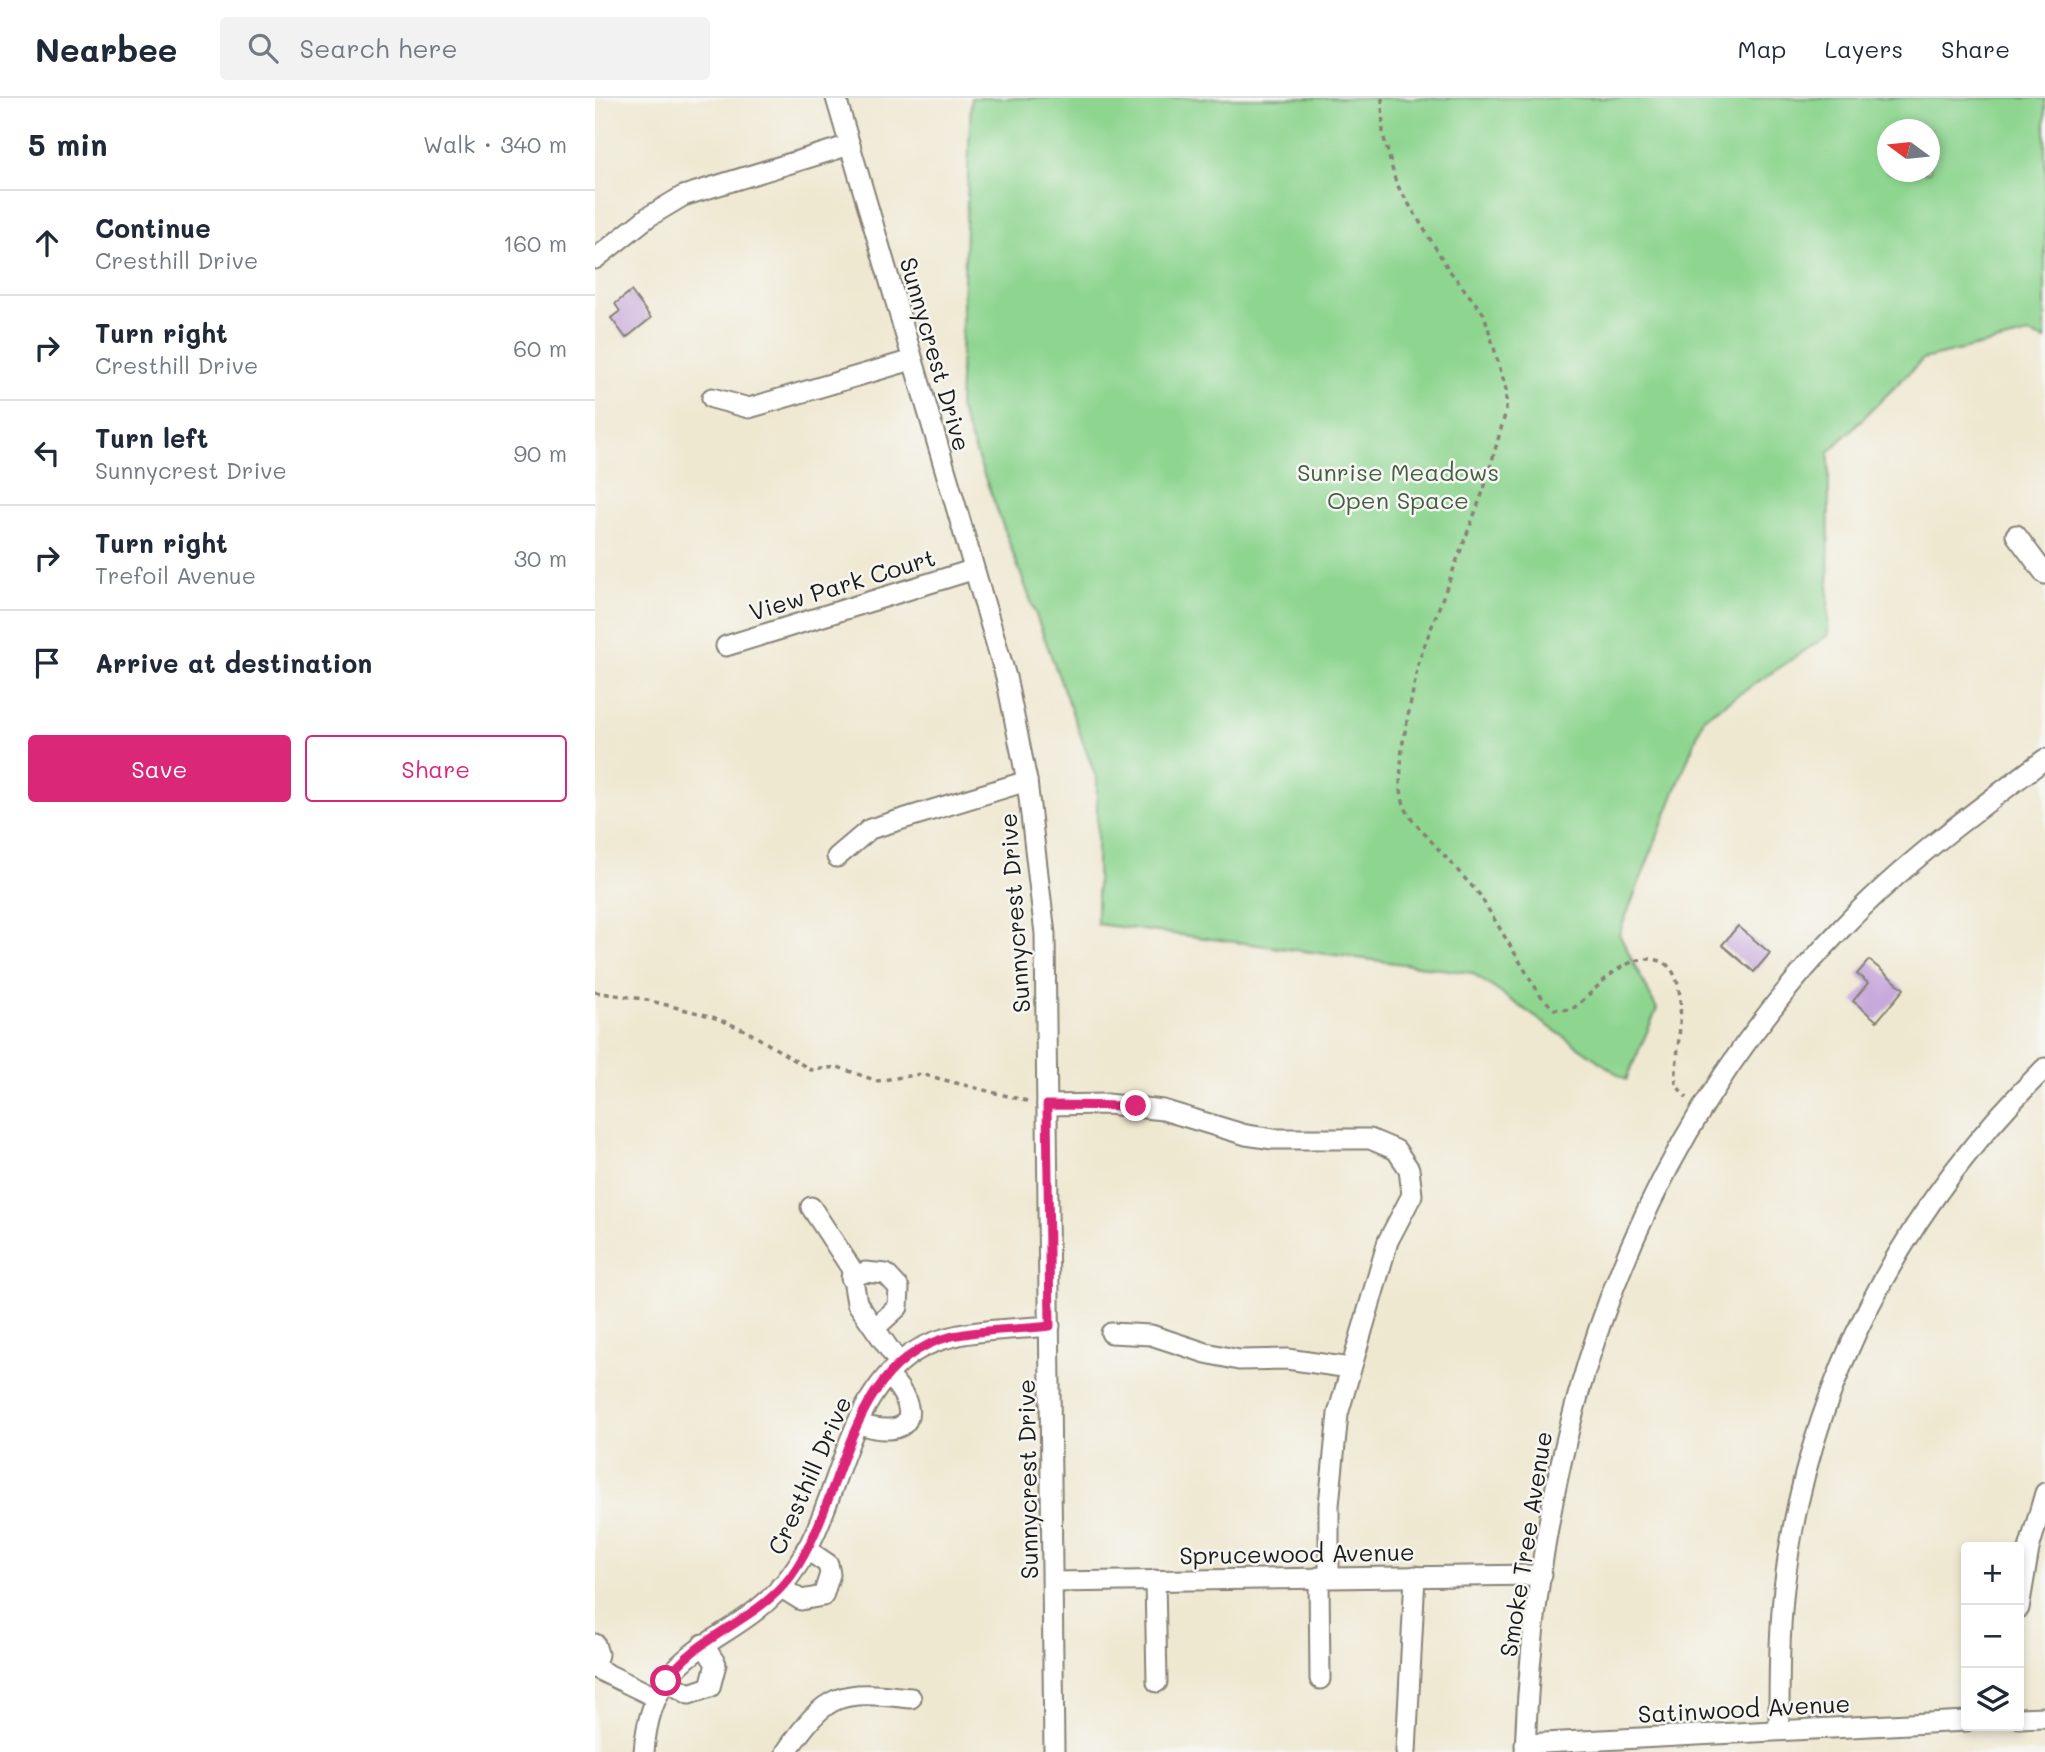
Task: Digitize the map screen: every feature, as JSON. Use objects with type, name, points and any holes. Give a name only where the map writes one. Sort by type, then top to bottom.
[{"type":"street","name":"Sunnycrest Drive","points":[[837,98],[972,570],[1006,677],[1027,781],[1045,934],[1053,1752]]},
{"type":"street","points":[[595,259],[648,217],[683,196],[850,145]]},
{"type":"street","points":[[712,398],[749,408],[912,360]]},
{"type":"street","points":[[2016,534],[2045,575]]},
{"type":"street","name":"View Park Court","points":[[726,646],[972,570]]},
{"type":"street","name":"Smoke Tree Avenue","points":[[1525,1748],[1542,1575],[1563,1444],[1601,1316],[1653,1194],[1702,1108],[1757,1028],[1842,928],[1882,888],[1963,819],[2045,759]]},
{"type":"street","points":[[837,858],[870,829],[1027,781]]},
{"type":"street","points":[[1779,1730],[1779,1657],[1786,1574],[1795,1516],[1814,1442],[1837,1374],[1866,1309],[1903,1242],[1978,1139],[2045,1068]]},
{"type":"street","points":[[1047,1105],[1107,1104],[1163,1110],[1245,1135],[1273,1139],[1370,1139],[1383,1143],[1399,1155],[1409,1168],[1412,1195],[1388,1241],[1350,1368],[1331,1464],[1320,1679]]},
{"type":"street","points":[[811,1207],[851,1268],[857,1303],[875,1328],[911,1411],[906,1423],[897,1430],[884,1431],[859,1424]]},
{"type":"street","points":[[851,1278],[865,1272],[886,1274],[899,1288],[898,1307],[875,1328]]},
{"type":"street","name":"Cresthill Drive","points":[[644,1752],[646,1725],[661,1689],[687,1656],[753,1614],[781,1587],[806,1549],[868,1401],[893,1369],[922,1347],[951,1336],[1050,1326]]},
{"type":"street","points":[[1111,1334],[1151,1335],[1206,1353],[1239,1360],[1287,1359],[1350,1368]]},
{"type":"street","points":[[2020,1605],[2029,1549],[2045,1493]]},
{"type":"street","points":[[781,1587],[801,1600],[823,1596],[829,1581],[828,1564],[806,1549]]},
{"type":"street","name":"Sprucewood Avenue","points":[[1053,1583],[1542,1575]]},
{"type":"street","points":[[1406,1752],[1415,1576]]},
{"type":"street","points":[[1155,1580],[1157,1682]]},
{"type":"street","points":[[595,1644],[598,1654],[595,1667],[661,1689],[689,1694],[710,1687],[715,1678],[716,1664],[703,1644]]},
{"type":"street","points":[[786,1752],[814,1713],[829,1701],[872,1693],[911,1698]]},
{"type":"street","points":[[2024,1718],[2045,1717]]},
{"type":"street","name":"Satinwood Avenue","points":[[1525,1748],[1779,1730],[1961,1721]]},
{"type":"path","points":[[1382,98],[1383,134],[1396,183],[1449,270],[1484,314],[1506,389],[1506,411],[1484,489],[1419,660],[1402,747],[1400,785],[1404,806],[1413,821],[1479,894],[1540,995],[1554,1009],[1571,1010],[1618,969],[1633,961],[1647,958],[1662,961],[1673,971],[1681,992],[1676,1086],[1702,1108]]},
{"type":"path","points":[[595,992],[665,1003],[710,1016],[745,1030],[811,1070],[838,1067],[877,1081],[921,1074],[1011,1099],[1047,1105]]},
{"type":"green space","name":"Sunrise Meadows Open Space","points":[[971,98],[2045,98],[2045,340],[2029,334],[1923,359],[1829,452],[1828,635],[1704,718],[1619,934],[1657,1009],[1626,1080],[1472,973],[1097,924],[1097,780],[959,407]]},
{"type":"building","points":[[631,291],[651,318],[626,338],[611,318],[620,311],[615,304]]},
{"type":"building","points":[[1738,926],[1770,953],[1754,972],[1722,945]]},
{"type":"building","points":[[1869,960],[1904,989],[1877,1021],[1853,1001],[1868,983],[1857,974]]},
{"type":"route","points":[[666,1681],[687,1656],[705,1642],[753,1614],[791,1576],[812,1540],[868,1401],[883,1379],[903,1360],[922,1347],[951,1336],[1050,1326],[1047,1105],[1136,1106]]}]
